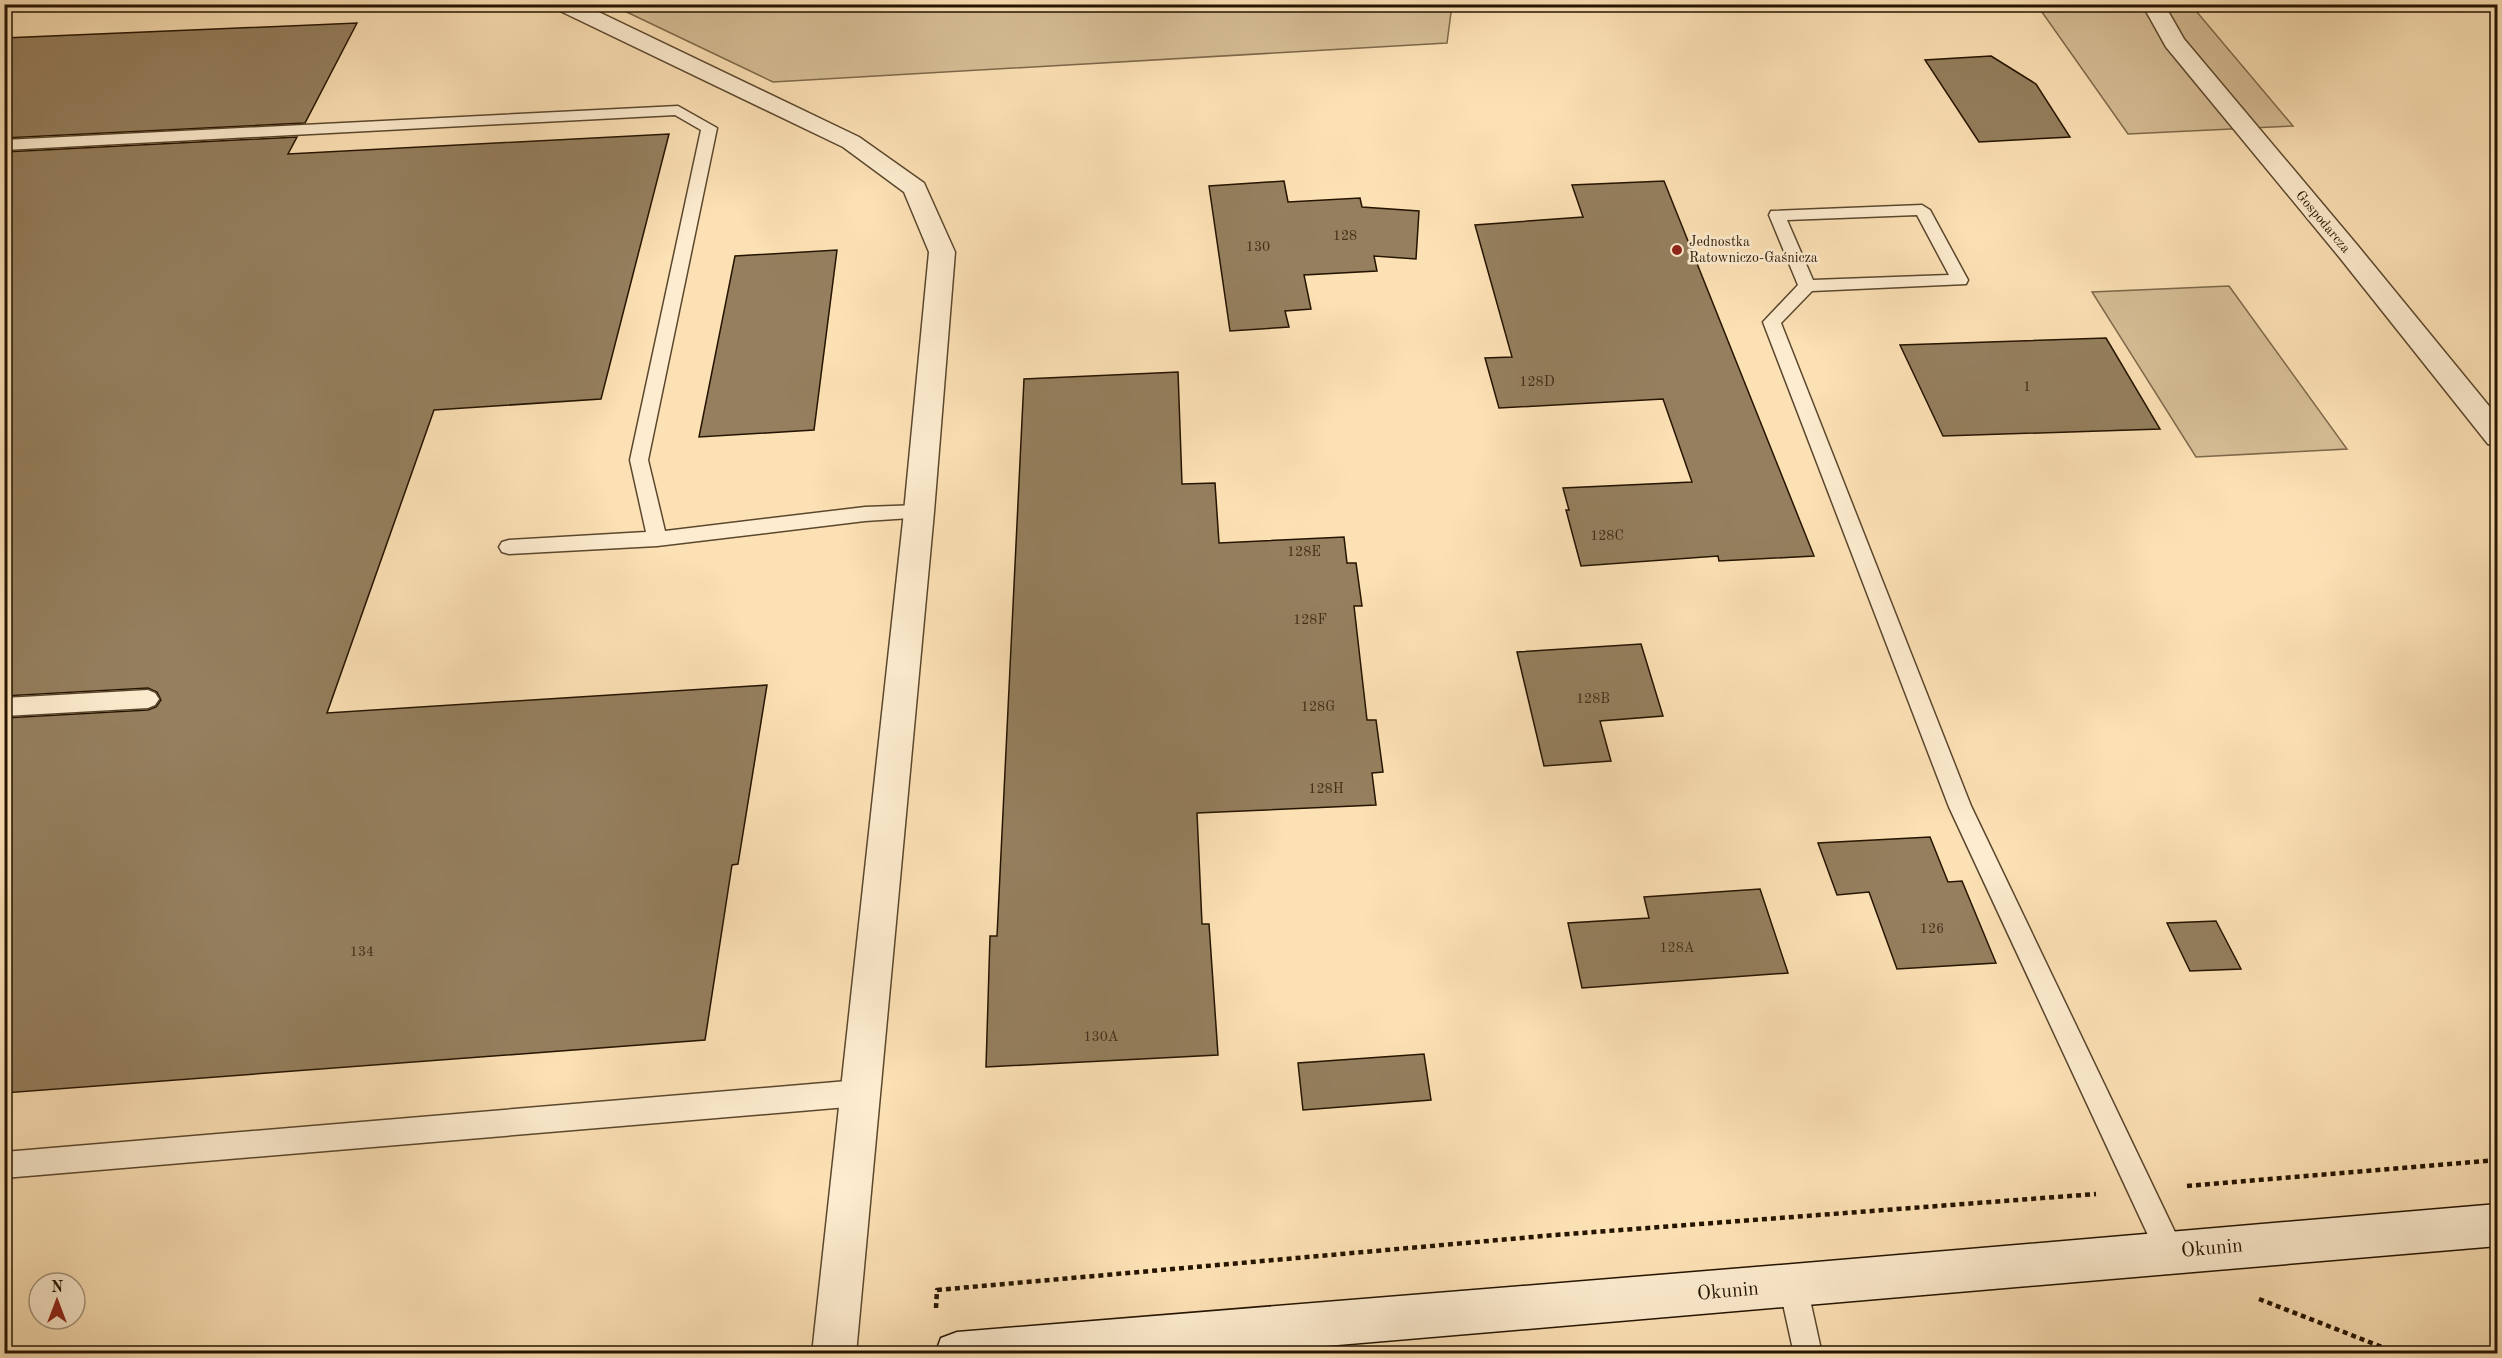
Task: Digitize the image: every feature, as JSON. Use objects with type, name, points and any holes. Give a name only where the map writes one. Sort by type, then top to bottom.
[{"type":"street","points":[[564,4],[851,142],[915,188],[942,252],[919,512],[834,1353]]},
{"type":"street","name":"Gospodarcza","points":[[2153,4],[2174,42],[2349,252],[2498,437]]},
{"type":"street","name":"Okunin","points":[[957,1353],[1793,1286],[2498,1225]]},
{"type":"lane","points":[[4,145],[678,110],[709,128],[639,460],[657,539]]},
{"type":"lane","points":[[1807,286],[1777,215],[1922,210],[1960,280],[1807,286],[1772,322],[1959,807],[2171,1253]]},
{"type":"lane","points":[[509,547],[657,539],[865,514],[919,512]]},
{"type":"lane","points":[[4,707],[148,699]]},
{"type":"lane","points":[[4,1165],[859,1093]]},
{"type":"lane","points":[[1793,1286],[1808,1353]]},
{"type":"path","points":[[936,1311],[937,1290],[1555,1235],[2498,1160]]},
{"type":"path","points":[[2259,1299],[2400,1353]]},
{"type":"shaded area","points":[[612,5],[1452,5],[1447,43],[773,82]]},
{"type":"shaded area","points":[[1468,5],[1607,5],[1574,10],[1538,11]]},
{"type":"shaded area","points":[[2037,5],[2191,5],[2293,126],[2128,134]]},
{"type":"shaded area","points":[[2229,286],[2347,449],[2196,457],[2092,292]]},
{"type":"building","points":[[357,23],[305,123],[4,138],[4,38]]},
{"type":"building","points":[[1991,56],[2036,84],[2070,137],[1979,142],[1925,60]]},
{"type":"building","points":[[669,134],[601,399],[434,410],[327,713],[767,685],[738,864],[732,865],[705,1040],[4,1093],[4,718],[148,710],[156,707],[161,700],[157,692],[148,688],[4,696],[4,152],[297,137],[288,154]]},
{"type":"building","points":[[1284,181],[1288,202],[1360,198],[1362,207],[1419,211],[1416,259],[1374,256],[1377,271],[1304,275],[1311,309],[1285,311],[1289,327],[1230,331],[1209,186]]},
{"type":"building","points":[[1664,181],[1814,556],[1719,561],[1718,556],[1581,566],[1566,510],[1569,510],[1563,488],[1692,482],[1663,399],[1499,408],[1485,358],[1512,357],[1475,225],[1583,217],[1572,185]]},
{"type":"building","points":[[837,250],[814,430],[699,437],[735,256]]},
{"type":"building","points":[[2106,338],[2160,429],[1943,436],[1900,345]]},
{"type":"building","points":[[1178,372],[1182,484],[1215,483],[1219,543],[1344,537],[1347,563],[1356,563],[1362,606],[1354,606],[1367,720],[1376,720],[1383,772],[1372,773],[1376,805],[1197,813],[1202,924],[1209,924],[1218,1055],[986,1067],[990,936],[997,936],[1024,379]]},
{"type":"building","points":[[1641,644],[1663,716],[1600,721],[1611,761],[1544,766],[1517,652]]},
{"type":"building","points":[[1930,837],[1948,882],[1962,881],[1996,963],[1897,969],[1869,892],[1837,895],[1818,843]]},
{"type":"building","points":[[1760,889],[1788,973],[1582,988],[1568,923],[1649,918],[1644,897]]},
{"type":"building","points":[[2216,921],[2241,969],[2190,971],[2167,923]]},
{"type":"building","points":[[1424,1054],[1431,1100],[1303,1110],[1298,1063]]},
{"type":"place","name":"Jednostka Ratowniczo-Gaśnicza","points":[[1677,250]]}]
